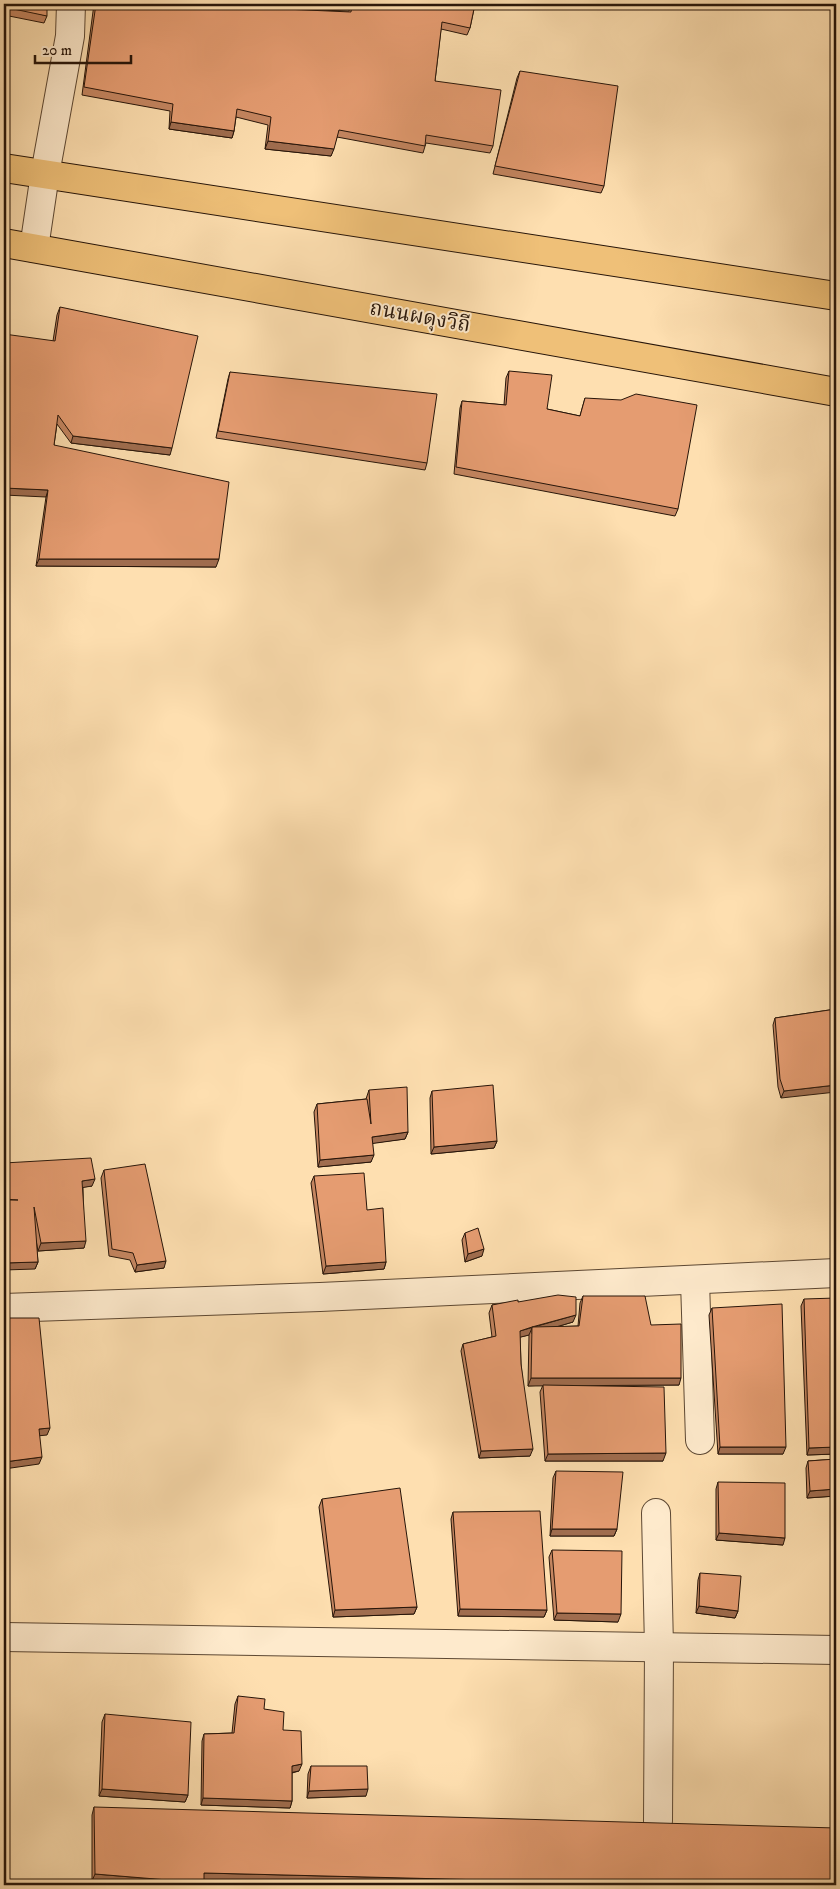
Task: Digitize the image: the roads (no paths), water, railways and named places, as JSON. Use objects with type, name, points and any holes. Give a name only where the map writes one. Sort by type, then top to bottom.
[{"type":"main road","points":[[4,168],[836,296]]},
{"type":"main road","name":"ถนนผดุงวิถี","points":[[4,243],[836,392]]},
{"type":"street","points":[[34,248],[45,174],[70,36],[72,4]]},
{"type":"street","points":[[4,1308],[320,1297],[836,1274]]},
{"type":"street","points":[[695,1281],[700,1440]]},
{"type":"street","points":[[656,1513],[659,1647],[658,1822]]},
{"type":"street","points":[[4,1637],[836,1650]]}]
